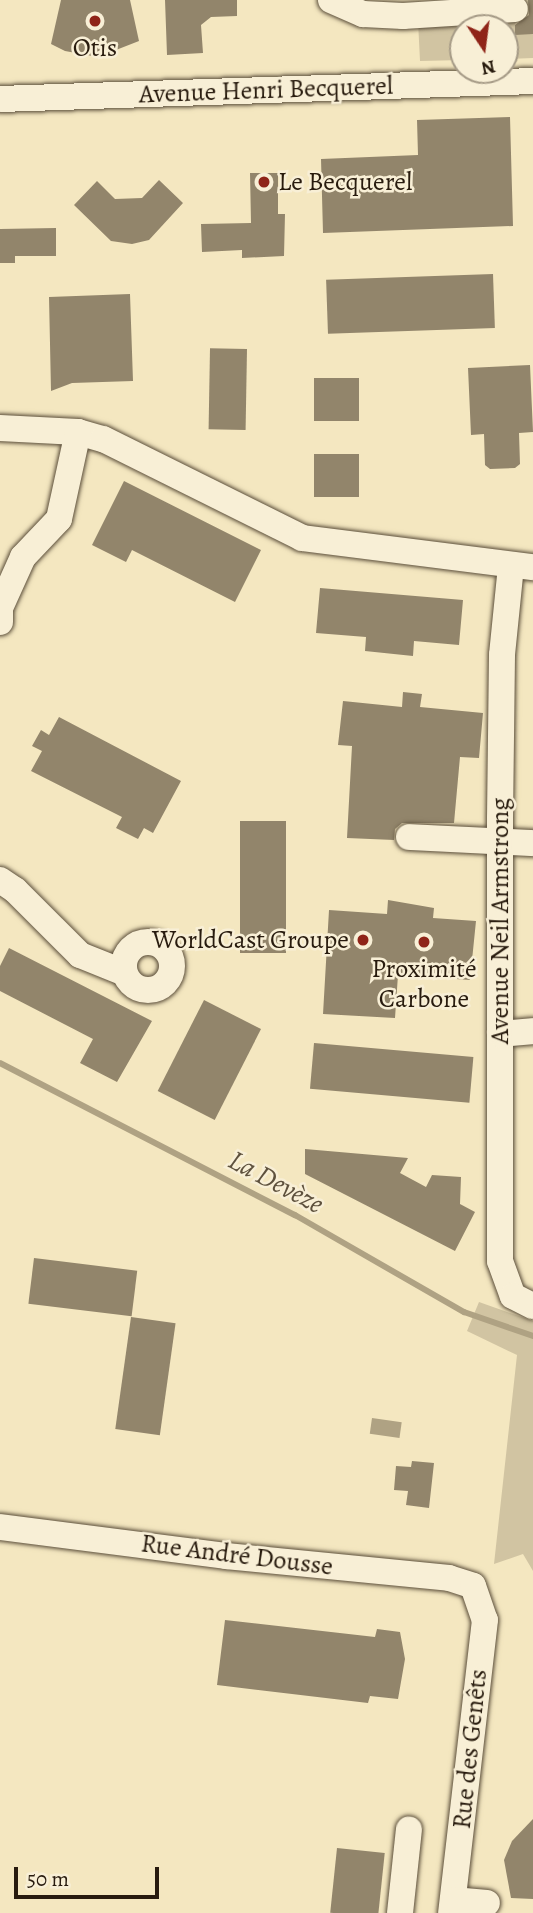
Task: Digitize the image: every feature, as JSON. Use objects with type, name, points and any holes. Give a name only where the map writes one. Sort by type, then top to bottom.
[{"type":"street","points":[[331,0],[363,14],[403,16],[515,9]]},
{"type":"street","name":"Avenue Henri Becquerel","points":[[0,99],[533,81]]},
{"type":"street","points":[[0,428],[78,432],[139,456],[302,538],[522,567]]},
{"type":"street","points":[[0,622],[1,608],[23,557],[59,519],[78,432]]},
{"type":"street","name":"Avenue Neil Armstrong","points":[[522,567],[502,656],[499,842],[500,1261],[523,1301]]},
{"type":"street","points":[[409,837],[533,842]]},
{"type":"street","points":[[0,880],[15,890],[80,955],[125,973]]},
{"type":"street","points":[[500,1034],[533,1031]]},
{"type":"street","name":"Rue André Dousse","points":[[0,1527],[226,1556],[449,1578],[473,1586]]},
{"type":"street","name":"Rue des Genêts","points":[[452,1906],[485,1620],[473,1586]]},
{"type":"street","points":[[400,1913],[409,1829]]},
{"type":"street","points":[[452,1906],[487,1903]]},
{"type":"shaded area","points":[[449,20],[449,60],[420,61],[418,21]]},
{"type":"shaded area","points":[[519,34],[533,34],[533,58],[519,58]]},
{"type":"shaded area","points":[[479,1302],[533,1321],[533,1571],[523,1554],[494,1564],[517,1355],[467,1331]]},
{"type":"shaded area","points":[[372,1418],[402,1422],[399,1438],[370,1434]]},
{"type":"building","name":"Otis","points":[[61,0],[130,0],[139,41],[98,57],[65,51],[51,44]]},
{"type":"building","points":[[165,0],[237,0],[237,16],[211,17],[201,25],[203,53],[167,55]]},
{"type":"building","points":[[528,0],[533,0],[533,34],[519,35],[519,22],[529,15]]},
{"type":"building","points":[[510,117],[513,226],[323,233],[321,159],[418,155],[417,120]]},
{"type":"building","points":[[250,173],[278,173],[278,214],[285,214],[284,256],[242,258],[242,250],[202,252],[201,224],[251,223]]},
{"type":"building","points":[[159,180],[183,203],[149,240],[132,244],[111,241],[74,205],[97,181],[115,199],[142,198]]},
{"type":"building","points":[[56,228],[56,256],[15,256],[15,263],[0,263],[0,229]]},
{"type":"building","points":[[493,274],[495,328],[328,334],[326,280]]},
{"type":"building","points":[[130,294],[133,381],[72,383],[51,391],[49,297]]},
{"type":"building","points":[[210,348],[247,349],[246,430],[209,429]]},
{"type":"building","points":[[530,365],[533,432],[519,433],[520,464],[515,468],[490,469],[485,465],[484,434],[471,435],[468,368]]},
{"type":"building","points":[[314,378],[359,378],[359,421],[314,421]]},
{"type":"building","points":[[314,454],[359,454],[359,497],[314,497]]},
{"type":"building","points":[[124,481],[261,550],[235,602],[132,550],[126,562],[92,545]]},
{"type":"building","points":[[320,588],[463,600],[459,645],[414,641],[413,656],[365,651],[366,637],[316,633]]},
{"type":"building","points":[[403,692],[422,694],[420,707],[483,713],[479,758],[460,757],[454,823],[402,823],[395,829],[394,840],[347,838],[352,746],[338,745],[343,701],[402,707]]},
{"type":"building","points":[[59,717],[181,781],[153,833],[144,828],[138,839],[116,828],[122,817],[31,771],[42,751],[32,746],[41,730],[49,735]]},
{"type":"building","points":[[240,821],[286,821],[286,953],[240,953]]},
{"type":"building","points":[[388,900],[434,908],[433,918],[476,921],[470,980],[398,975],[395,1018],[323,1014],[329,910],[387,914]]},
{"type":"building","points":[[9,948],[152,1021],[117,1082],[80,1063],[93,1039],[0,991],[0,966]]},
{"type":"building","points":[[204,1000],[261,1029],[215,1120],[158,1091]]},
{"type":"building","points":[[314,1043],[473,1057],[469,1103],[310,1089]]},
{"type":"building","points":[[305,1149],[408,1158],[400,1173],[426,1187],[432,1175],[461,1177],[460,1204],[475,1212],[455,1251],[305,1174]]},
{"type":"building","points":[[34,1258],[137,1271],[132,1316],[28,1304]]},
{"type":"building","points":[[131,1317],[176,1323],[160,1435],[115,1429]]},
{"type":"building","points":[[412,1461],[434,1463],[429,1508],[406,1505],[408,1491],[394,1490],[396,1466],[411,1467]]},
{"type":"building","points":[[225,1620],[375,1637],[377,1629],[400,1632],[405,1659],[398,1699],[370,1696],[368,1703],[217,1685]]},
{"type":"building","points":[[533,1819],[533,1899],[511,1898],[504,1860],[512,1841]]},
{"type":"building","points":[[337,1848],[385,1853],[378,1913],[330,1913]]},
{"type":"waterway","name":"La Devèze","points":[[0,1063],[295,1215],[464,1312],[533,1336]]},
{"type":"place","name":"Otis","points":[[95,21]]},
{"type":"place","name":"Le Becquerel","points":[[264,182]]},
{"type":"place","name":"WorldCast Groupe","points":[[363,940]]},
{"type":"place","name":"Proximité Carbone","points":[[424,942]]}]
